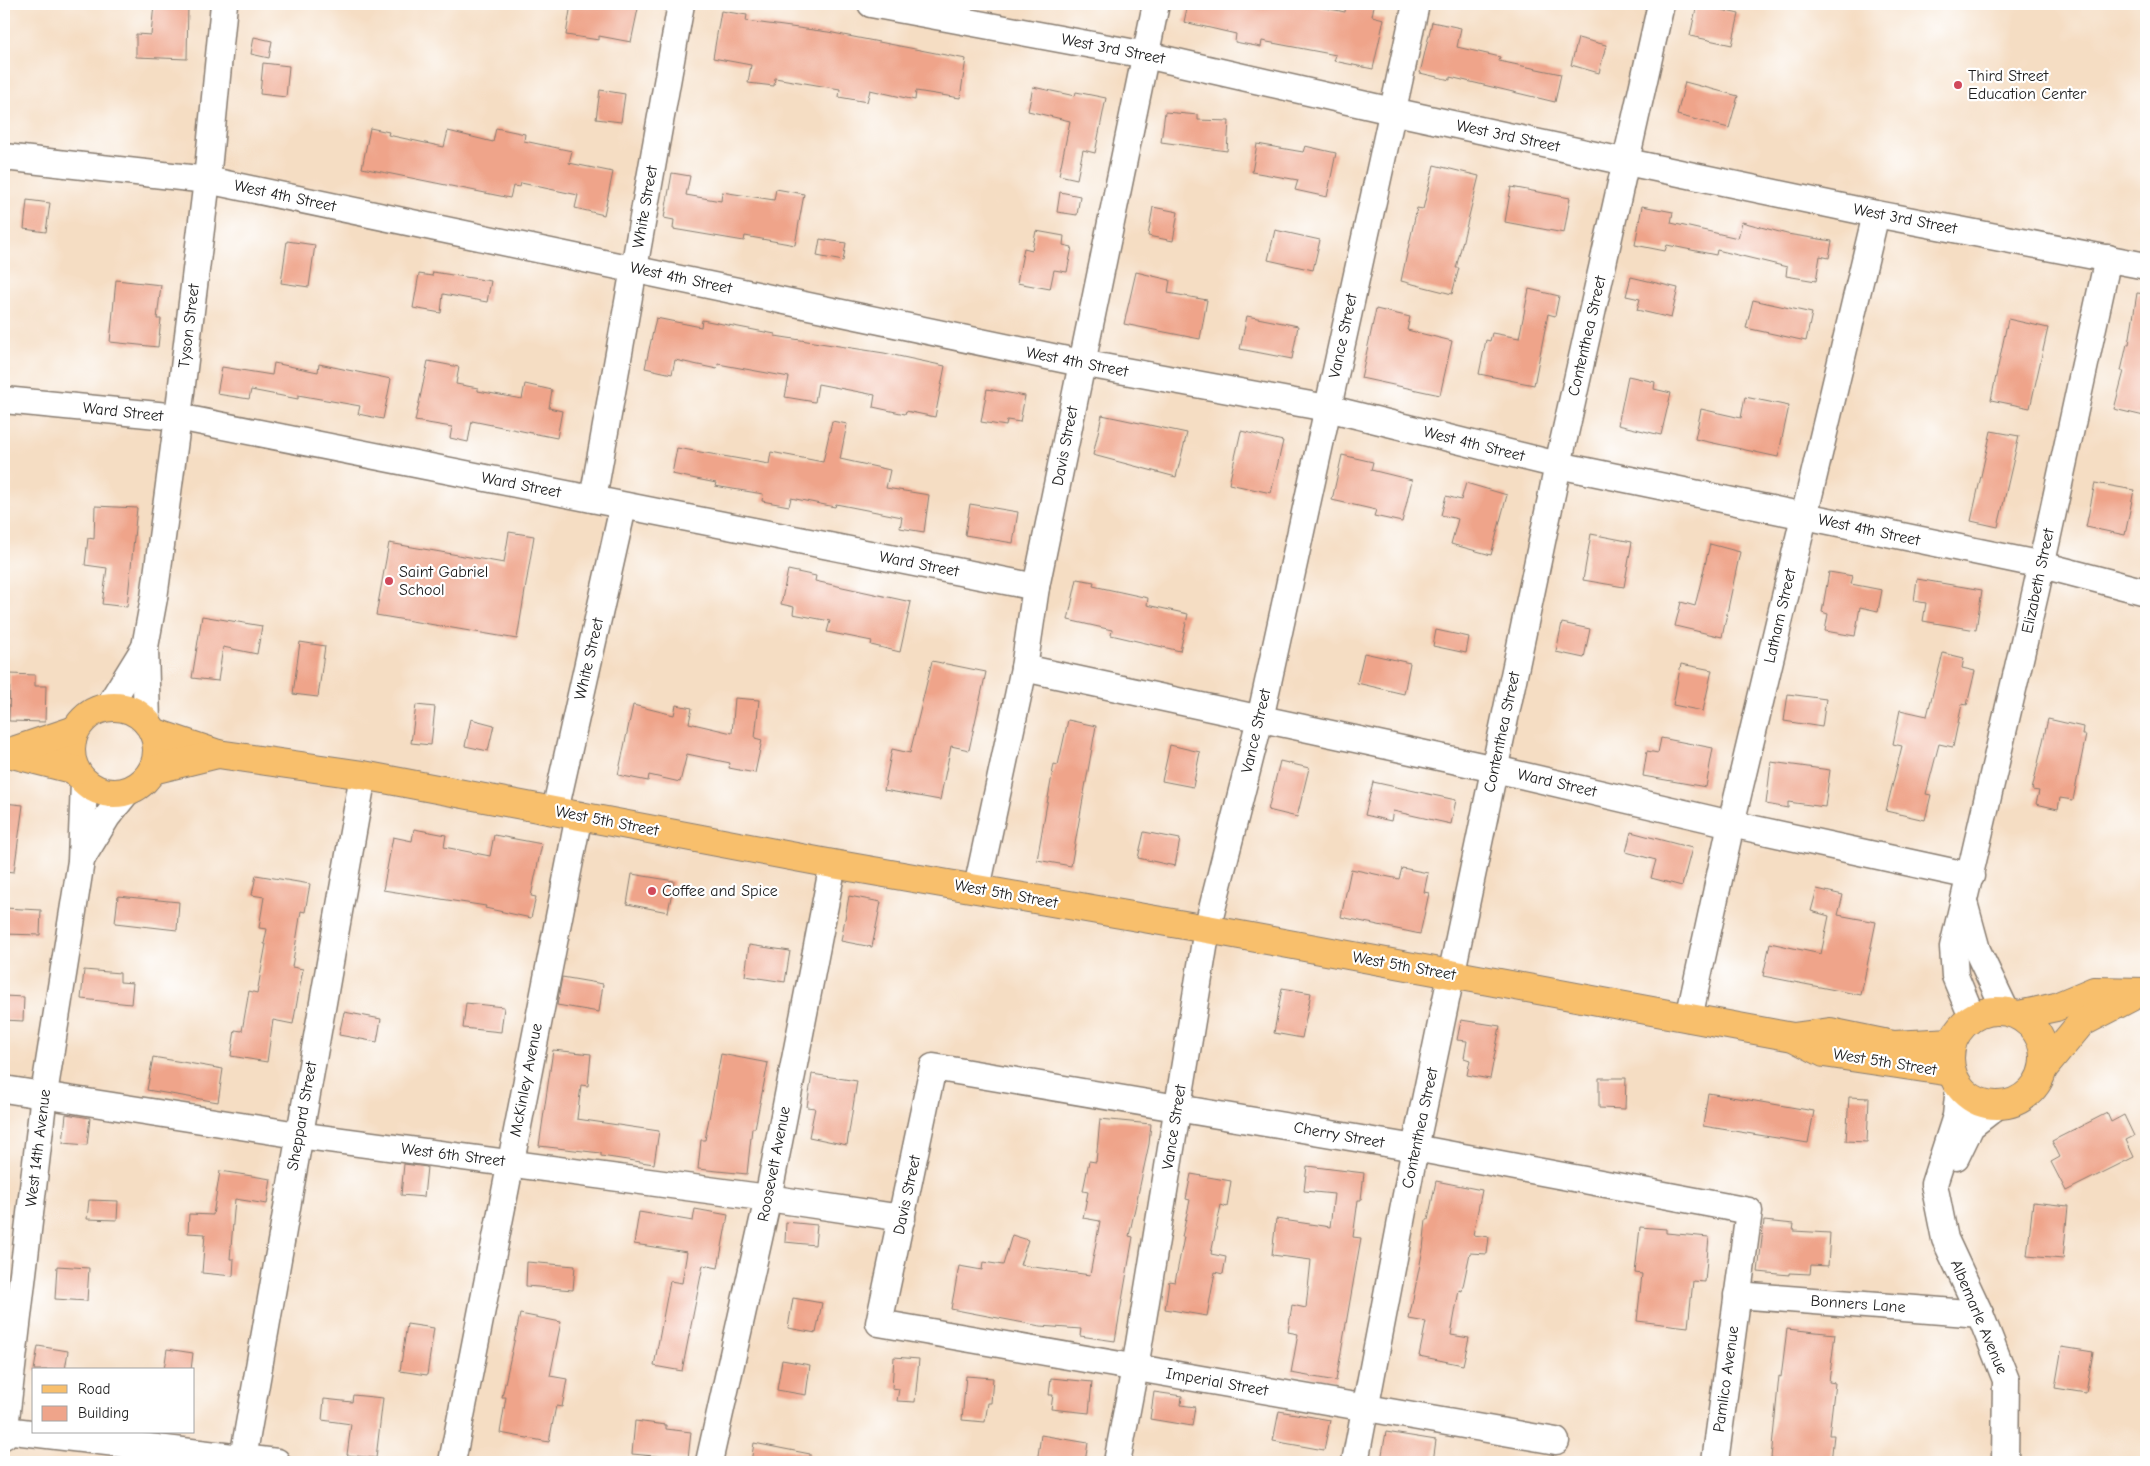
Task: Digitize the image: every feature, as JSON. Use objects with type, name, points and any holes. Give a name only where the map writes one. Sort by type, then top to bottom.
[{"type":"main road","points":[[7,752],[80,776],[104,793],[127,792],[146,780],[152,770],[158,748],[150,727],[134,711],[123,708],[108,707],[90,713],[75,730],[70,752],[80,776]]},
{"type":"main road","name":"West 5th Street","points":[[150,727],[218,754],[363,775],[833,864],[1207,929],[1793,1037],[1824,1053],[1955,1079]]},
{"type":"main road","points":[[7,752],[75,730]]},
{"type":"main road","name":"West 5th Street","points":[[152,770],[218,754]]},
{"type":"main road","points":[[2012,1013],[2032,1025],[2040,1038],[2045,1054],[2043,1069],[2037,1083],[2027,1095],[2014,1102],[1998,1105],[1983,1103],[1969,1097],[1955,1079],[1949,1057],[1952,1042],[1960,1028],[1972,1017],[1987,1011],[2012,1013],[2056,1007],[2094,991],[2143,992]]},
{"type":"main road","points":[[2043,1069],[2081,1023],[2143,992]]},
{"type":"main road","name":"West 5th Street","points":[[1793,1037],[1830,1032],[1893,1045],[1952,1042]]},
{"type":"street","name":"Tyson Street","points":[[150,727],[145,647],[154,598],[178,417],[207,180],[224,4]]},
{"type":"street","name":"White Street","points":[[593,499],[681,4]]},
{"type":"street","name":"West 3rd Street","points":[[871,4],[1146,55],[1392,112],[1627,162],[1876,214],[2146,266]]},
{"type":"street","name":"Davis Street","points":[[977,888],[1024,668],[1036,587],[1156,4]]},
{"type":"street","name":"Vance Street","points":[[1117,1462],[1135,1368],[1207,929],[1260,719],[1416,4]]},
{"type":"street","name":"Contenthea Street","points":[[1355,1462],[1415,1148],[1558,465],[1661,4]]},
{"type":"street","name":"West 4th Street","points":[[4,157],[207,180],[1081,363],[1327,408],[1558,465],[2042,566],[2146,592]]},
{"type":"street","name":"Latham Street","points":[[1689,1018],[1731,824],[1876,214]]},
{"type":"street","name":"Elizabeth Street","points":[[1972,1017],[1955,976],[1953,947],[1965,903],[2042,566],[2108,258]]},
{"type":"street","name":"Ward Street","points":[[4,400],[178,417],[593,499],[623,507],[1036,587]]},
{"type":"street","name":"White Street","points":[[567,813],[623,507]]},
{"type":"street","name":"Tyson Street","points":[[108,707],[145,647]]},
{"type":"street","name":"Ward Street","points":[[1024,668],[1495,769],[1731,824],[1971,876]]},
{"type":"street","name":"Sheppard Street","points":[[243,1458],[298,1135],[363,775]]},
{"type":"street","name":"West 14th Avenue","points":[[4,1433],[44,1094],[80,861],[80,776]]},
{"type":"street","name":"West 14th Avenue","points":[[80,861],[106,817],[127,792]]},
{"type":"street","name":"McKinley Avenue","points":[[452,1462],[510,1162],[567,813]]},
{"type":"street","name":"Roosevelt Avenue","points":[[709,1462],[768,1198],[833,864]]},
{"type":"street","name":"Elizabeth Street","points":[[1965,903],[1977,950],[2012,1013]]},
{"type":"street","name":"Davis Street","points":[[879,1323],[933,1067]]},
{"type":"street","name":"Cherry Street","points":[[933,1067],[1415,1148],[1749,1211],[1737,1295]]},
{"type":"street","name":"Albemarle Avenue","points":[[1955,1079],[1956,1116],[1934,1184],[1945,1239],[1980,1314],[2006,1380],[2006,1462]]},
{"type":"street","name":"West 6th Street","points":[[4,1089],[298,1135],[510,1162],[902,1218]]},
{"type":"street","points":[[1937,1204],[1948,1188],[1956,1158],[1970,1126],[1998,1105]]},
{"type":"street","name":"Bonners Lane","points":[[1737,1295],[1980,1314]]},
{"type":"street","name":"Pamlico Avenue","points":[[1714,1462],[1737,1295]]},
{"type":"street","name":"Imperial Street","points":[[879,1323],[1365,1406],[1556,1442]]},
{"type":"street","points":[[4,1433],[277,1462]]},
{"type":"building","points":[[154,4],[188,4],[187,59],[136,57],[136,34],[151,35]]},
{"type":"building","points":[[571,4],[639,4],[631,42],[599,36],[599,40],[566,35]]},
{"type":"building","points":[[1188,4],[1304,4],[1345,12],[1346,4],[1362,4],[1374,6],[1372,16],[1384,19],[1373,69],[1334,61],[1336,55],[1262,41],[1261,47],[1235,42],[1236,34],[1184,22]]},
{"type":"building","points":[[1697,4],[1739,14],[1732,45],[1690,36]]},
{"type":"building","points":[[721,11],[747,15],[746,21],[828,32],[966,59],[960,98],[916,91],[915,100],[870,90],[867,102],[839,97],[840,89],[775,78],[774,86],[748,83],[751,65],[713,58]]},
{"type":"building","points":[[1432,22],[1461,28],[1457,47],[1500,57],[1499,61],[1561,74],[1555,102],[1450,77],[1450,80],[1420,73]]},
{"type":"building","points":[[254,37],[272,41],[269,58],[251,54]]},
{"type":"building","points":[[1578,38],[1606,45],[1599,73],[1571,65]]},
{"type":"building","points":[[263,63],[289,66],[286,97],[260,94]]},
{"type":"building","points":[[1685,82],[1738,96],[1729,128],[1677,115]]},
{"type":"building","points":[[1033,87],[1075,96],[1076,92],[1106,98],[1095,153],[1083,150],[1077,179],[1059,175],[1070,121],[1028,111]]},
{"type":"building","points":[[600,90],[625,94],[621,122],[596,119]]},
{"type":"building","points":[[1165,112],[1198,115],[1198,120],[1229,121],[1227,151],[1161,142]]},
{"type":"building","points":[[370,128],[389,132],[388,135],[444,147],[448,131],[493,142],[496,128],[525,134],[524,141],[572,151],[569,163],[613,172],[604,215],[575,208],[578,195],[521,183],[520,187],[513,186],[510,198],[362,168]]},
{"type":"building","points":[[1257,144],[1303,152],[1305,146],[1336,153],[1327,197],[1295,190],[1298,180],[1252,172]]},
{"type":"building","points":[[1434,165],[1479,176],[1456,268],[1459,268],[1452,294],[1401,281],[1417,208],[1423,209]]},
{"type":"building","points":[[672,173],[690,176],[686,195],[721,201],[722,192],[774,200],[776,189],[804,194],[795,245],[745,236],[744,241],[673,229],[674,220],[664,218]]},
{"type":"building","points":[[1511,187],[1570,198],[1564,233],[1505,222]]},
{"type":"building","points":[[1060,192],[1080,196],[1077,215],[1057,212]]},
{"type":"building","points":[[27,200],[50,203],[46,232],[24,229]]},
{"type":"building","points":[[1642,206],[1673,212],[1671,223],[1738,238],[1742,222],[1787,234],[1832,241],[1829,258],[1820,256],[1816,281],[1786,276],[1787,267],[1717,250],[1716,255],[1667,245],[1665,251],[1635,245]]},
{"type":"building","points":[[1153,207],[1178,212],[1173,241],[1148,236]]},
{"type":"building","points":[[1275,230],[1320,240],[1313,270],[1268,260]]},
{"type":"building","points":[[1036,231],[1064,236],[1063,245],[1072,247],[1067,272],[1054,270],[1050,289],[1017,283],[1024,248],[1032,250]]},
{"type":"building","points":[[820,239],[846,243],[843,261],[817,256]]},
{"type":"building","points":[[287,241],[315,245],[309,287],[281,283]]},
{"type":"building","points":[[433,272],[491,281],[487,302],[443,294],[441,313],[413,308],[419,274],[432,276]]},
{"type":"building","points":[[1136,272],[1170,280],[1168,293],[1207,300],[1200,339],[1124,324]]},
{"type":"building","points":[[1631,277],[1678,288],[1671,318],[1637,310],[1640,299],[1626,296]]},
{"type":"building","points":[[116,280],[161,285],[157,319],[161,319],[158,347],[110,342]]},
{"type":"building","points":[[1529,289],[1559,296],[1555,316],[1548,314],[1534,385],[1479,374],[1486,340],[1490,341],[1492,333],[1519,338]]},
{"type":"building","points":[[2137,293],[2146,294],[2146,408],[2144,416],[2114,409],[2124,371],[2121,371],[2127,344],[2129,344]]},
{"type":"building","points":[[1753,300],[1812,313],[1806,341],[1746,328]]},
{"type":"building","points":[[1376,309],[1410,317],[1407,330],[1452,341],[1440,395],[1361,378]]},
{"type":"building","points":[[1247,316],[1298,326],[1292,359],[1240,349]]},
{"type":"building","points":[[656,318],[701,327],[702,320],[775,334],[775,336],[884,353],[945,366],[935,417],[906,411],[905,414],[873,407],[875,395],[818,384],[815,402],[785,397],[789,377],[718,364],[717,369],[675,360],[672,374],[645,368]]},
{"type":"building","points":[[2008,319],[2048,328],[2030,408],[1991,400]]},
{"type":"building","points":[[428,361],[459,367],[456,384],[478,388],[478,391],[522,399],[525,384],[552,390],[549,408],[562,411],[557,438],[472,421],[468,442],[450,438],[452,427],[415,421]]},
{"type":"building","points":[[274,363],[318,372],[319,364],[391,379],[383,419],[358,414],[360,406],[298,395],[298,399],[251,390],[249,399],[217,394],[222,367],[272,375]]},
{"type":"building","points":[[1628,376],[1655,382],[1654,389],[1671,393],[1661,435],[1618,425]]},
{"type":"building","points":[[987,389],[1025,396],[1020,422],[1007,420],[1006,426],[981,422]]},
{"type":"building","points":[[1745,397],[1789,406],[1778,457],[1695,439],[1701,409],[1741,418]]},
{"type":"building","points":[[1102,415],[1187,433],[1176,477],[1093,455]]},
{"type":"building","points":[[832,421],[847,424],[840,459],[890,470],[886,488],[929,495],[924,532],[900,528],[902,517],[836,504],[835,507],[791,498],[789,506],[762,501],[763,494],[715,486],[716,483],[672,474],[677,448],[769,464],[771,452],[823,462]]},
{"type":"building","points":[[1241,431],[1283,441],[1271,493],[1229,484]]},
{"type":"building","points":[[1991,431],[2019,436],[1998,527],[1971,521]]},
{"type":"building","points":[[1342,455],[1373,462],[1371,470],[1412,480],[1402,522],[1374,516],[1376,510],[1332,500]]},
{"type":"building","points":[[1466,483],[1507,495],[1491,555],[1451,544],[1458,519],[1441,515],[1446,496],[1461,500]]},
{"type":"building","points":[[2095,483],[2134,490],[2125,535],[2086,527]]},
{"type":"building","points":[[970,504],[1018,512],[1013,543],[965,535]]},
{"type":"building","points":[[95,506],[137,508],[127,607],[102,604],[107,568],[85,565],[88,538],[94,539]]},
{"type":"building","points":[[509,532],[534,536],[517,639],[376,615],[389,543],[504,563]]},
{"type":"building","points":[[1591,534],[1632,542],[1624,587],[1583,580]]},
{"type":"building","points":[[1710,544],[1740,552],[1722,637],[1675,626],[1681,602],[1695,606]]},
{"type":"building","points":[[788,570],[816,576],[815,581],[911,602],[900,652],[871,645],[872,641],[827,632],[830,621],[793,614],[794,607],[781,604]]},
{"type":"building","points":[[1829,572],[1853,576],[1851,584],[1882,590],[1878,611],[1860,607],[1855,636],[1825,631],[1828,614],[1822,612]]},
{"type":"building","points":[[1077,579],[1094,582],[1093,586],[1148,598],[1147,605],[1188,614],[1180,651],[1111,635],[1112,630],[1068,620]]},
{"type":"building","points":[[1917,579],[1982,590],[1976,630],[1923,621],[1926,603],[1914,601]]},
{"type":"building","points":[[202,616],[262,626],[257,654],[223,647],[218,681],[192,678]]},
{"type":"building","points":[[1562,623],[1590,629],[1584,658],[1556,652]]},
{"type":"building","points":[[1436,630],[1469,637],[1466,653],[1433,646]]},
{"type":"building","points":[[300,642],[325,646],[318,697],[293,694]]},
{"type":"building","points":[[1364,653],[1410,663],[1404,694],[1357,683]]},
{"type":"building","points":[[1943,653],[1964,658],[1962,668],[1975,671],[1967,705],[1962,704],[1953,747],[1939,744],[1926,794],[1931,795],[1925,820],[1886,811],[1902,746],[1893,744],[1900,710],[1927,716]]},
{"type":"building","points":[[932,661],[986,672],[969,750],[951,746],[940,800],[884,790],[892,749],[910,753]]},
{"type":"building","points":[[1681,664],[1712,670],[1703,711],[1673,705]]},
{"type":"building","points":[[10,674],[35,675],[35,686],[46,686],[45,722],[9,721]]},
{"type":"building","points":[[1788,694],[1826,699],[1822,727],[1784,721]]},
{"type":"building","points":[[735,698],[759,700],[755,738],[762,740],[755,773],[729,768],[730,763],[687,754],[680,782],[649,775],[648,781],[618,775],[633,705],[674,715],[676,705],[692,708],[689,723],[732,733]]},
{"type":"building","points":[[416,705],[435,707],[431,745],[411,743]]},
{"type":"building","points":[[471,719],[494,725],[488,751],[465,746]]},
{"type":"building","points":[[2048,719],[2083,727],[2082,735],[2086,735],[2073,800],[2060,798],[2058,809],[2036,804],[2039,791],[2032,790]]},
{"type":"building","points":[[1068,720],[1096,726],[1071,866],[1037,860],[1054,764],[1058,765]]},
{"type":"building","points":[[1661,738],[1713,748],[1706,787],[1643,776],[1647,751],[1658,753]]},
{"type":"building","points":[[1170,745],[1200,752],[1193,787],[1162,781]]},
{"type":"building","points":[[1280,761],[1309,768],[1297,817],[1268,810]]},
{"type":"building","points":[[1771,762],[1830,770],[1825,807],[1788,802],[1788,808],[1766,804]]},
{"type":"building","points":[[1373,782],[1456,800],[1451,824],[1393,811],[1391,821],[1365,815]]},
{"type":"building","points":[[4,803],[23,805],[14,872],[4,871]]},
{"type":"building","points":[[414,829],[446,835],[444,847],[490,856],[494,835],[542,844],[531,896],[536,897],[531,918],[485,908],[486,906],[383,890],[393,837],[412,841]]},
{"type":"building","points":[[1144,832],[1180,839],[1175,866],[1138,858]]},
{"type":"building","points":[[1631,832],[1692,848],[1682,886],[1651,878],[1656,860],[1626,852]]},
{"type":"building","points":[[1402,868],[1428,873],[1424,892],[1429,893],[1420,934],[1341,917],[1351,869],[1399,879]]},
{"type":"building","points":[[632,874],[674,881],[668,912],[627,904]]},
{"type":"building","points":[[256,875],[310,884],[305,912],[301,911],[292,967],[303,969],[293,1024],[273,1020],[267,1062],[231,1056],[235,1030],[242,1031],[249,991],[257,993],[266,944],[264,944],[267,929],[259,928],[264,897],[252,895]]},
{"type":"building","points":[[1817,889],[1843,895],[1838,915],[1876,922],[1861,995],[1763,976],[1770,943],[1821,954],[1829,916],[1811,911]]},
{"type":"building","points":[[118,896],[179,902],[177,930],[115,923]]},
{"type":"building","points":[[849,896],[881,902],[872,947],[841,941]]},
{"type":"building","points":[[4,908],[41,910],[40,935],[4,934]]},
{"type":"building","points":[[749,945],[790,951],[785,982],[745,976]]},
{"type":"building","points":[[84,970],[120,973],[120,982],[133,983],[131,1004],[81,999]]},
{"type":"building","points":[[562,977],[603,984],[599,1012],[557,1005]]},
{"type":"building","points":[[1282,988],[1311,993],[1302,1038],[1274,1033]]},
{"type":"building","points":[[4,996],[24,997],[23,1021],[4,1020]]},
{"type":"building","points":[[466,1003],[504,1007],[501,1032],[463,1028]]},
{"type":"building","points":[[344,1012],[381,1019],[377,1042],[339,1035]]},
{"type":"building","points":[[1461,1020],[1500,1026],[1490,1079],[1467,1075],[1470,1060],[1464,1058],[1467,1041],[1457,1040]]},
{"type":"building","points":[[553,1050],[591,1054],[588,1086],[581,1085],[577,1119],[659,1131],[654,1164],[601,1156],[601,1153],[539,1146]]},
{"type":"building","points":[[721,1054],[768,1063],[755,1128],[752,1128],[747,1174],[698,1169],[701,1140],[705,1140]]},
{"type":"building","points":[[153,1057],[223,1069],[218,1102],[147,1090]]},
{"type":"building","points":[[812,1074],[857,1081],[847,1145],[809,1137],[815,1108],[807,1107]]},
{"type":"building","points":[[1599,1078],[1626,1078],[1625,1109],[1599,1108]]},
{"type":"building","points":[[1708,1093],[1814,1111],[1808,1143],[1703,1126]]},
{"type":"building","points":[[1849,1097],[1869,1098],[1867,1142],[1846,1141]]},
{"type":"building","points":[[2107,1113],[2111,1122],[2124,1115],[2134,1136],[2126,1140],[2134,1157],[2066,1191],[2051,1162],[2060,1157],[2052,1141]]},
{"type":"building","points":[[66,1114],[90,1118],[87,1145],[63,1143]]},
{"type":"building","points":[[1100,1119],[1151,1124],[1149,1144],[1129,1236],[1133,1237],[1115,1341],[1080,1336],[1081,1329],[1040,1326],[951,1309],[959,1266],[982,1270],[983,1262],[1003,1265],[1012,1235],[1028,1240],[1020,1265],[1090,1275],[1100,1221],[1083,1218],[1088,1192],[1083,1191],[1089,1161],[1096,1162]]},
{"type":"building","points":[[404,1164],[427,1167],[424,1197],[401,1195]]},
{"type":"building","points":[[1307,1166],[1364,1173],[1361,1200],[1358,1200],[1353,1237],[1361,1238],[1336,1381],[1291,1373],[1298,1334],[1288,1332],[1292,1305],[1306,1308],[1311,1260],[1272,1255],[1276,1219],[1330,1227],[1334,1194],[1304,1191]]},
{"type":"building","points":[[220,1171],[271,1179],[267,1204],[235,1199],[230,1259],[234,1259],[233,1276],[202,1273],[205,1234],[188,1233],[189,1214],[213,1215]]},
{"type":"building","points":[[1191,1174],[1231,1181],[1227,1207],[1221,1205],[1211,1254],[1226,1257],[1223,1274],[1215,1272],[1207,1316],[1165,1309],[1169,1281],[1175,1282],[1184,1237],[1182,1237],[1190,1200],[1186,1199]]},
{"type":"building","points":[[1436,1181],[1482,1190],[1473,1235],[1489,1237],[1487,1254],[1470,1253],[1462,1291],[1459,1290],[1451,1335],[1469,1338],[1463,1365],[1419,1356],[1426,1322],[1409,1319],[1423,1249],[1426,1220],[1428,1220]]},
{"type":"building","points":[[89,1200],[118,1201],[117,1220],[87,1219]]},
{"type":"building","points":[[2033,1202],[2068,1206],[2063,1259],[2027,1256]]},
{"type":"building","points":[[695,1209],[728,1215],[718,1268],[703,1265],[682,1371],[654,1366],[670,1281],[682,1283],[687,1252],[634,1244],[639,1212],[693,1221]]},
{"type":"building","points":[[1764,1221],[1794,1224],[1793,1231],[1830,1233],[1828,1266],[1811,1265],[1810,1274],[1789,1273],[1789,1275],[1758,1272]]},
{"type":"building","points":[[786,1222],[817,1225],[815,1245],[785,1242]]},
{"type":"building","points":[[1640,1227],[1666,1229],[1666,1233],[1709,1237],[1705,1282],[1693,1281],[1688,1327],[1637,1321],[1642,1274],[1635,1273]]},
{"type":"building","points":[[527,1262],[575,1266],[573,1290],[526,1286]]},
{"type":"building","points":[[57,1266],[89,1268],[87,1301],[55,1299]]},
{"type":"building","points":[[793,1298],[822,1303],[816,1333],[788,1328]]},
{"type":"building","points":[[520,1314],[561,1322],[550,1376],[567,1379],[562,1407],[556,1406],[549,1442],[500,1433],[506,1397],[502,1397]]},
{"type":"building","points":[[407,1324],[434,1328],[427,1375],[400,1371]]},
{"type":"building","points":[[1787,1329],[1835,1334],[1829,1382],[1835,1383],[1829,1435],[1834,1435],[1831,1462],[1804,1462],[1771,1458],[1779,1376],[1781,1377]]},
{"type":"building","points":[[38,1346],[68,1351],[65,1368],[34,1368]]},
{"type":"building","points":[[2062,1347],[2093,1352],[2086,1393],[2055,1388]]},
{"type":"building","points":[[167,1349],[193,1353],[191,1368],[164,1368]]},
{"type":"building","points":[[894,1357],[919,1359],[915,1402],[897,1401],[899,1389],[892,1388]]},
{"type":"building","points":[[782,1360],[810,1365],[806,1395],[777,1390]]},
{"type":"building","points":[[966,1376],[993,1378],[991,1403],[988,1403],[985,1422],[962,1420]]},
{"type":"building","points":[[1051,1378],[1092,1382],[1089,1413],[1051,1409],[1053,1395],[1049,1395]]},
{"type":"building","points":[[1154,1392],[1182,1396],[1181,1405],[1195,1407],[1192,1426],[1150,1419]]},
{"type":"building","points":[[353,1395],[383,1398],[376,1458],[347,1455],[351,1424],[322,1420],[324,1399],[352,1402]]},
{"type":"building","points":[[1279,1411],[1330,1420],[1324,1450],[1273,1441]]},
{"type":"building","points":[[635,1421],[666,1425],[666,1429],[691,1432],[688,1459],[632,1454]]},
{"type":"building","points":[[1386,1432],[1436,1440],[1433,1462],[1381,1460]]},
{"type":"building","points":[[1041,1435],[1088,1443],[1085,1462],[1037,1462]]},
{"type":"building","points":[[754,1443],[810,1454],[810,1462],[751,1462]]},
{"type":"place","name":"Third Street Education Center","points":[[1958,85]]},
{"type":"place","name":"Saint Gabriel School","points":[[389,581]]},
{"type":"place","name":"Coffee and Spice","points":[[652,891]]}]
